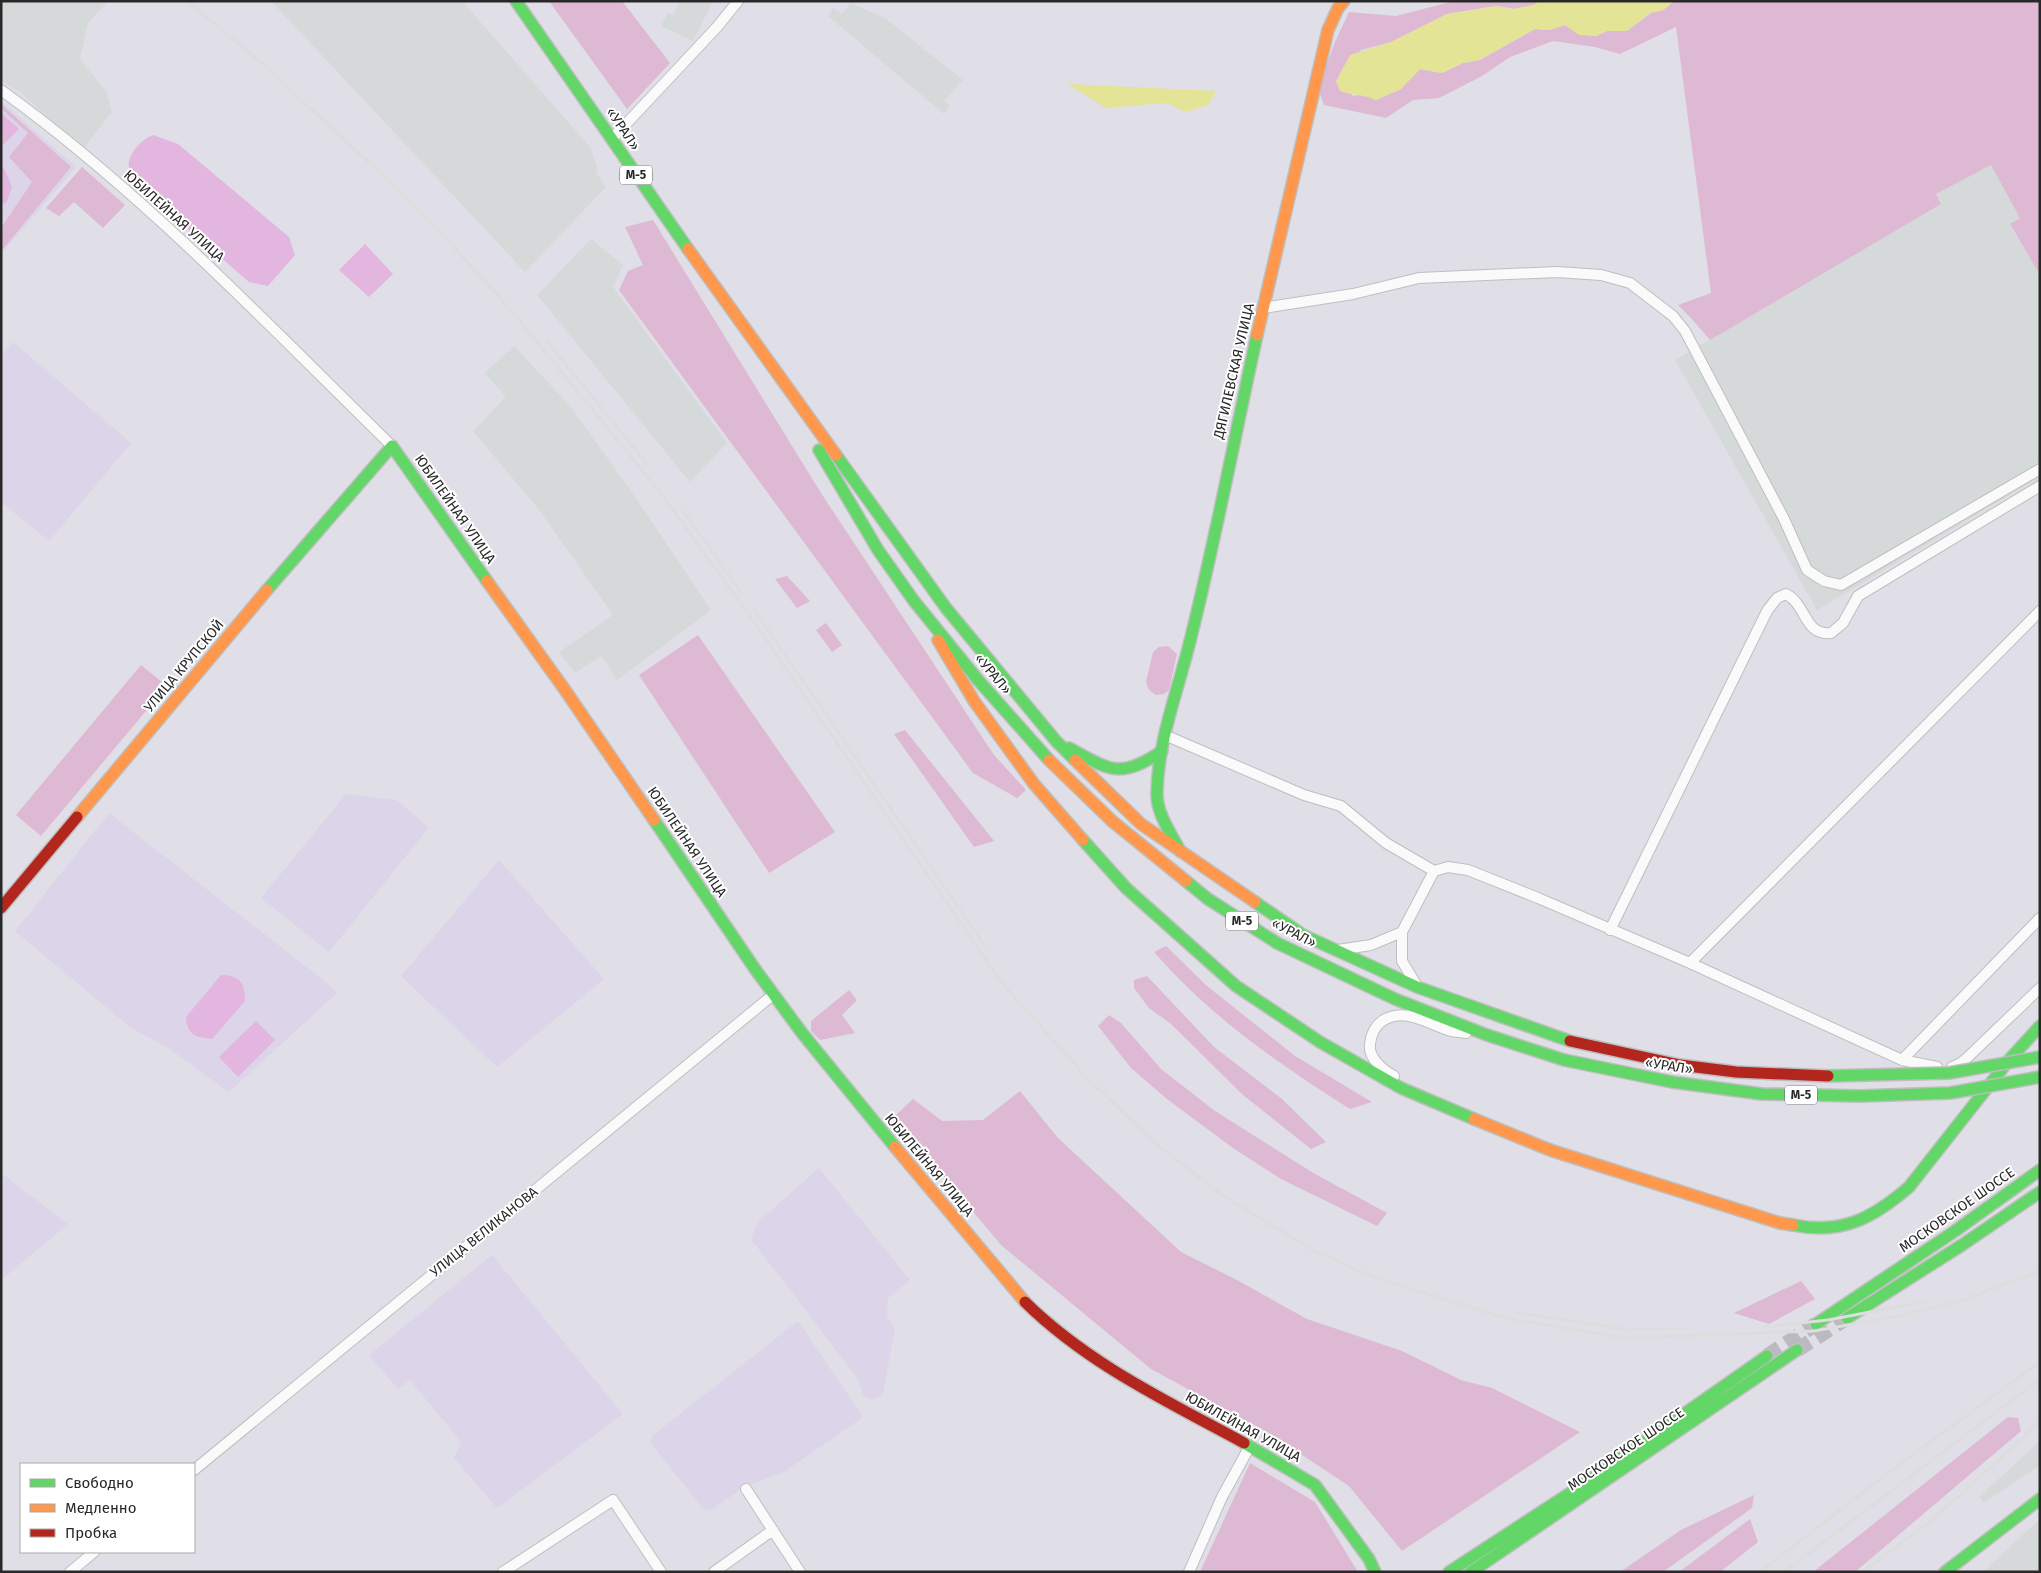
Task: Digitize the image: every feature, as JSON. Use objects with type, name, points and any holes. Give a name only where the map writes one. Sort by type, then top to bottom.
[{"type":"main road","name":"«УРАЛ»","points":[[516,1],[758,347],[946,608],[1056,741],[1141,824],[1303,935],[1417,987],[1495,1016],[1570,1040],[1680,1064],[1736,1072],[1810,1076],[1948,1073],[2040,1058]]},
{"type":"main road","name":"ДЯГИЛЕВСКАЯ УЛИЦА","points":[[1181,851],[1158,808],[1157,792],[1162,751],[1167,736],[1169,717],[1191,638],[1263,308],[1328,30],[1338,3]]},
{"type":"main road","name":"«УРАЛ»","points":[[758,347],[878,550],[914,601],[1035,746],[1112,820],[1208,899],[1277,943],[1395,999],[1487,1035],[1564,1060],[1672,1082],[1762,1094],[1860,1096],[1950,1093],[2040,1078]]},
{"type":"main road","name":"УЛИЦА КРУПСКОЙ","points":[[1,908],[272,583],[392,446]]},
{"type":"main road","name":"ЮБИЛЕЙНАЯ УЛИЦА","points":[[392,446],[565,690],[708,900],[802,1033],[1016,1294],[1036,1314],[1085,1353],[1123,1378],[1250,1446],[1315,1485],[1369,1559],[1375,1572]]},
{"type":"main road","points":[[914,601],[974,701],[1034,784],[1126,888],[1236,986],[1320,1042],[1401,1088],[1419,1094],[1515,1137],[1599,1166],[1780,1223],[1802,1228],[1831,1227],[1858,1222],[1872,1216],[1891,1203],[1909,1187],[2009,1060],[2040,1026]]},
{"type":"main road","points":[[1056,741],[1106,769],[1121,771],[1135,768],[1162,751]]},
{"type":"main road","name":"МОСКОВСКОЕ ШОССЕ","points":[[1816,1324],[1955,1231],[2040,1170]]},
{"type":"main road","points":[[1847,1318],[1962,1245],[2040,1192]]},
{"type":"main road","name":"МОСКОВСКОЕ ШОССЕ","points":[[1472,1572],[1797,1350]]},
{"type":"main road","name":"МОСКОВСКОЕ ШОССЕ","points":[[1449,1572],[1581,1486],[1768,1356]]},
{"type":"main road","points":[[1944,1572],[2040,1499]]},
{"type":"street","points":[[612,139],[717,27],[738,1]]},
{"type":"street","name":"ЮБИЛЕЙНАЯ УЛИЦА","points":[[1,90],[138,202],[259,314],[392,446]]},
{"type":"street","points":[[1263,308],[1353,294],[1420,278],[1557,272],[1601,275],[1630,283],[1673,316],[1685,331],[1784,519],[1807,570],[1824,581],[1841,585],[2040,468]]},
{"type":"street","points":[[1610,930],[1767,611],[1777,598],[1786,594],[1794,598],[1817,632],[1832,633],[1843,623],[1858,596],[2040,486]]},
{"type":"street","points":[[1690,963],[2040,611]]},
{"type":"street","points":[[1167,736],[1304,795],[1341,806],[1386,843],[1434,871],[1448,867],[1468,870],[1538,898],[1690,963],[1902,1060],[1937,1067],[1954,1067],[1961,1063],[2040,988]]},
{"type":"street","points":[[1417,987],[1402,961],[1402,932],[1434,871]]},
{"type":"street","points":[[1902,1060],[2040,918]]},
{"type":"street","points":[[1338,950],[1371,945],[1402,932]]},
{"type":"street","name":"УЛИЦА ВЕЛИКАНОВА","points":[[195,1469],[774,994]]},
{"type":"street","points":[[1419,1094],[1384,1071],[1374,1060],[1369,1048],[1371,1035],[1378,1024],[1388,1017],[1398,1014],[1413,1017],[1452,1031],[1487,1035]]},
{"type":"street","points":[[1189,1572],[1222,1497],[1250,1446]]},
{"type":"street","points":[[746,1489],[800,1572]]},
{"type":"street","points":[[503,1572],[613,1500],[661,1572]]},
{"type":"street","points":[[714,1572],[773,1530]]},
{"type":"street","points":[[70,1572],[93,1553]]},
{"type":"shaded area","points":[[1,1],[108,1],[88,23],[80,59],[106,91],[112,112],[83,149],[21,93],[1,80]]},
{"type":"shaded area","points":[[271,1],[462,1],[590,147],[597,168],[596,173],[606,187],[525,272]]},
{"type":"shaded area","points":[[549,1],[622,1],[670,63],[627,109]]},
{"type":"shaded area","points":[[680,1],[713,1],[693,41],[661,26],[668,13],[673,15]]},
{"type":"shaded area","points":[[1454,1],[1539,1],[1534,5],[1513,9],[1497,6],[1447,14],[1391,42],[1361,50],[1336,81],[1353,96],[1363,94],[1376,100],[1401,89],[1420,69],[1442,73],[1463,63],[1480,60],[1535,29],[1550,30],[1565,25],[1579,34],[1596,36],[1607,31],[1627,31],[1651,13],[1663,10],[1674,1],[2040,1],[2040,275],[2010,224],[2020,218],[1991,165],[1936,194],[1941,204],[1710,340],[1678,305],[1711,293],[1676,27],[1620,54],[1595,47],[1553,41],[1510,57],[1482,76],[1439,98],[1413,100],[1386,118],[1324,105],[1318,88],[1335,42],[1349,12],[1396,16]]},
{"type":"shaded area","points":[[1539,1],[1674,1],[1663,10],[1650,13],[1627,31],[1607,31],[1596,36],[1579,35],[1565,25],[1550,30],[1535,29],[1479,60],[1463,63],[1442,73],[1420,69],[1401,89],[1376,100],[1340,91],[1336,81],[1350,55],[1391,42],[1447,14],[1497,6],[1513,9],[1534,5]]},
{"type":"shaded area","points":[[850,3],[885,18],[963,80],[944,101],[950,106],[944,114],[828,16],[833,8],[842,14]]},
{"type":"shaded area","points":[[1067,84],[1216,91],[1208,105],[1186,112],[1166,103],[1106,108]]},
{"type":"shaded area","points":[[1,101],[76,167],[1,254]]},
{"type":"shaded area","points":[[1,104],[71,167],[2,250],[1,228],[32,182],[9,157],[28,133],[1,108]]},
{"type":"shaded area","points":[[1,113],[19,129],[3,145],[1,143]]},
{"type":"shaded area","points":[[153,135],[178,144],[289,237],[295,255],[268,286],[249,282],[142,189],[134,179],[129,167],[131,155],[138,145]]},
{"type":"shaded area","points":[[1991,164],[2021,218],[2010,225],[2040,275],[2040,477],[1817,610],[1675,360],[1941,204],[1936,194]]},
{"type":"shaded area","points":[[1,166],[5,170],[12,187],[6,203],[1,204]]},
{"type":"shaded area","points":[[82,167],[125,205],[103,228],[74,202],[59,216],[46,208]]},
{"type":"shaded area","points":[[653,220],[821,493],[994,755],[1026,790],[1017,798],[973,773],[619,290],[628,271],[643,265],[625,227]]},
{"type":"shaded area","points":[[591,239],[623,265],[613,287],[727,443],[690,482],[537,295]]},
{"type":"shaded area","points":[[365,244],[393,274],[369,297],[339,270]]},
{"type":"shaded area","points":[[13,342],[131,443],[49,541],[1,502],[1,356]]},
{"type":"shaded area","points":[[514,346],[570,406],[631,491],[711,610],[617,680],[601,656],[575,673],[559,652],[613,615],[540,511],[473,431],[506,397],[485,373]]},
{"type":"shaded area","points":[[787,576],[810,601],[797,608],[775,579]]},
{"type":"shaded area","points":[[826,623],[842,645],[832,652],[816,630]]},
{"type":"shaded area","points":[[698,635],[835,832],[769,873],[639,675]]},
{"type":"shaded area","points":[[1168,646],[1177,654],[1169,690],[1164,694],[1156,695],[1149,690],[1146,682],[1153,652],[1159,647]]},
{"type":"shaded area","points":[[141,665],[167,686],[41,836],[16,815]]},
{"type":"shaded area","points":[[905,730],[994,841],[974,847],[894,734]]},
{"type":"shaded area","points":[[346,794],[396,800],[429,827],[329,952],[261,898]]},
{"type":"shaded area","points":[[109,813],[327,983],[337,993],[229,1092],[167,1047],[131,1028],[15,931]]},
{"type":"shaded area","points":[[499,860],[604,979],[497,1067],[401,976]]},
{"type":"shaded area","points":[[1166,946],[1207,986],[1295,1056],[1372,1102],[1350,1109],[1296,1074],[1246,1038],[1199,998],[1154,952]]},
{"type":"shaded area","points":[[221,975],[237,978],[240,981],[244,989],[245,1001],[212,1039],[197,1036],[188,1028],[186,1017]]},
{"type":"shaded area","points":[[1147,976],[1214,1047],[1282,1099],[1326,1142],[1311,1149],[1243,1095],[1171,1024],[1149,1008],[1134,988],[1134,980]]},
{"type":"shaded area","points":[[849,990],[857,1000],[842,1015],[855,1033],[820,1040],[811,1031],[811,1021]]},
{"type":"shaded area","points":[[1109,1015],[1121,1023],[1161,1069],[1215,1111],[1315,1174],[1387,1213],[1377,1226],[1281,1179],[1233,1148],[1167,1099],[1131,1068],[1098,1026]]},
{"type":"shaded area","points":[[256,1021],[275,1040],[238,1077],[219,1057]]},
{"type":"shaded area","points":[[1020,1091],[1057,1137],[1181,1252],[1237,1280],[1307,1319],[1402,1351],[1461,1380],[1492,1388],[1580,1432],[1402,1551],[1349,1486],[1269,1433],[1151,1369],[1001,1245],[894,1117],[913,1099],[942,1121],[983,1120]]},
{"type":"shaded area","points":[[819,1168],[910,1280],[888,1298],[887,1316],[895,1328],[883,1394],[872,1400],[863,1395],[858,1379],[751,1239],[757,1223]]},
{"type":"shaded area","points":[[1,1173],[68,1224],[1,1280]]},
{"type":"shaded area","points":[[492,1255],[623,1414],[497,1508],[454,1458],[461,1442],[410,1380],[398,1389],[369,1355]]},
{"type":"shaded area","points":[[1801,1281],[1815,1299],[1769,1324],[1734,1313]]},
{"type":"shaded area","points":[[798,1321],[863,1417],[784,1472],[744,1487],[711,1510],[703,1509],[651,1443],[652,1436]]},
{"type":"shaded area","points":[[2008,1417],[2018,1418],[2021,1431],[1855,1572],[1813,1572]]},
{"type":"shaded area","points":[[2040,1441],[2040,1465],[1984,1503],[1979,1497]]},
{"type":"shaded area","points":[[1250,1463],[1315,1502],[1358,1572],[1200,1572]]},
{"type":"shaded area","points":[[1754,1495],[1752,1508],[1663,1572],[1620,1572],[1681,1530]]},
{"type":"shaded area","points":[[1750,1519],[1758,1542],[1720,1572],[1679,1572]]},
{"type":"shaded area","points":[[2040,1520],[2040,1572],[1983,1572],[2030,1528]]},
{"type":"tunnel","points":[[1797,1350],[1847,1318]]},
{"type":"tunnel","points":[[1767,1356],[1816,1324]]},
{"type":"railway","points":[[187,1],[256,58],[389,181],[450,243],[509,308],[659,491],[745,609],[1002,983],[1087,1078],[1159,1146],[1222,1195],[1313,1250],[1371,1276],[1504,1318],[1625,1338],[1814,1331],[1893,1317],[1966,1299],[2040,1271]]},
{"type":"railway","points":[[547,341],[648,465]]},
{"type":"railway","points":[[683,511],[741,592]]},
{"type":"railway","points":[[753,608],[985,946]]},
{"type":"railway","points":[[1765,1327],[1828,1320],[1928,1301]]},
{"type":"railway","points":[[1519,1313],[1625,1329],[1686,1329]]},
{"type":"railway","points":[[1760,1572],[1896,1467],[2040,1362]]},
{"type":"railway","points":[[1784,1572],[2040,1379]]},
{"type":"railway","points":[[1863,1572],[1932,1520],[2022,1439],[2040,1420]]},
{"type":"traffic: fast","points":[[516,1],[688,249]]},
{"type":"traffic: fast","points":[[1180,851],[1159,808],[1157,800],[1158,772],[1165,733],[1186,656],[1217,524],[1257,335]]},
{"type":"traffic: fast","points":[[267,590],[392,446],[487,581]]},
{"type":"traffic: fast","points":[[819,450],[878,550],[914,601],[978,680],[1049,760]]},
{"type":"traffic: fast","points":[[836,455],[946,608],[1056,741],[1075,760]]},
{"type":"traffic: fast","points":[[1069,748],[1095,762],[1116,769],[1136,766],[1162,751]]},
{"type":"traffic: fast","points":[[654,820],[755,969],[802,1033],[895,1147]]},
{"type":"traffic: fast","points":[[1083,840],[1126,888],[1236,986],[1320,1042],[1401,1088],[1474,1119]]},
{"type":"traffic: fast","points":[[1186,881],[1208,899],[1277,943],[1395,999],[1487,1035],[1564,1060]]},
{"type":"traffic: fast","points":[[1255,902],[1303,935],[1417,987],[1570,1041]]},
{"type":"traffic: fast","points":[[1793,1225],[1811,1228],[1842,1226],[1869,1215],[1896,1198],[1909,1187],[2009,1060],[2040,1026]]},
{"type":"traffic: fast","points":[[1828,1076],[1949,1073],[2040,1057]]},
{"type":"traffic: fast","points":[[1564,1060],[1672,1082],[1762,1094],[1860,1096],[1950,1093],[2040,1077]]},
{"type":"traffic: fast","points":[[1816,1324],[1955,1231],[2040,1170]]},
{"type":"traffic: fast","points":[[1847,1318],[1962,1245],[2040,1192]]},
{"type":"traffic: fast","points":[[1471,1572],[1797,1350]]},
{"type":"traffic: fast","points":[[1449,1572],[1581,1486],[1767,1356]]},
{"type":"traffic: fast","points":[[1244,1443],[1315,1485],[1369,1559],[1375,1572]]},
{"type":"traffic: fast","points":[[1945,1572],[2040,1499]]},
{"type":"traffic: slow","points":[[1257,335],[1328,30],[1338,8],[1344,1]]},
{"type":"traffic: slow","points":[[688,249],[836,455]]},
{"type":"traffic: slow","points":[[487,581],[565,690],[654,820]]},
{"type":"traffic: slow","points":[[77,817],[267,590]]},
{"type":"traffic: slow","points":[[938,640],[974,701],[1034,784],[1083,840]]},
{"type":"traffic: slow","points":[[1049,760],[1112,821],[1186,881]]},
{"type":"traffic: slow","points":[[1075,760],[1141,824],[1255,902]]},
{"type":"traffic: slow","points":[[1474,1119],[1550,1150],[1780,1223],[1793,1225]]},
{"type":"traffic: slow","points":[[895,1147],[1025,1302]]},
{"type":"traffic: jam","points":[[1,908],[77,817]]},
{"type":"traffic: jam","points":[[1570,1041],[1680,1065],[1736,1072],[1828,1076]]},
{"type":"traffic: jam","points":[[1025,1302],[1049,1324],[1102,1363],[1157,1396],[1244,1443]]}]
